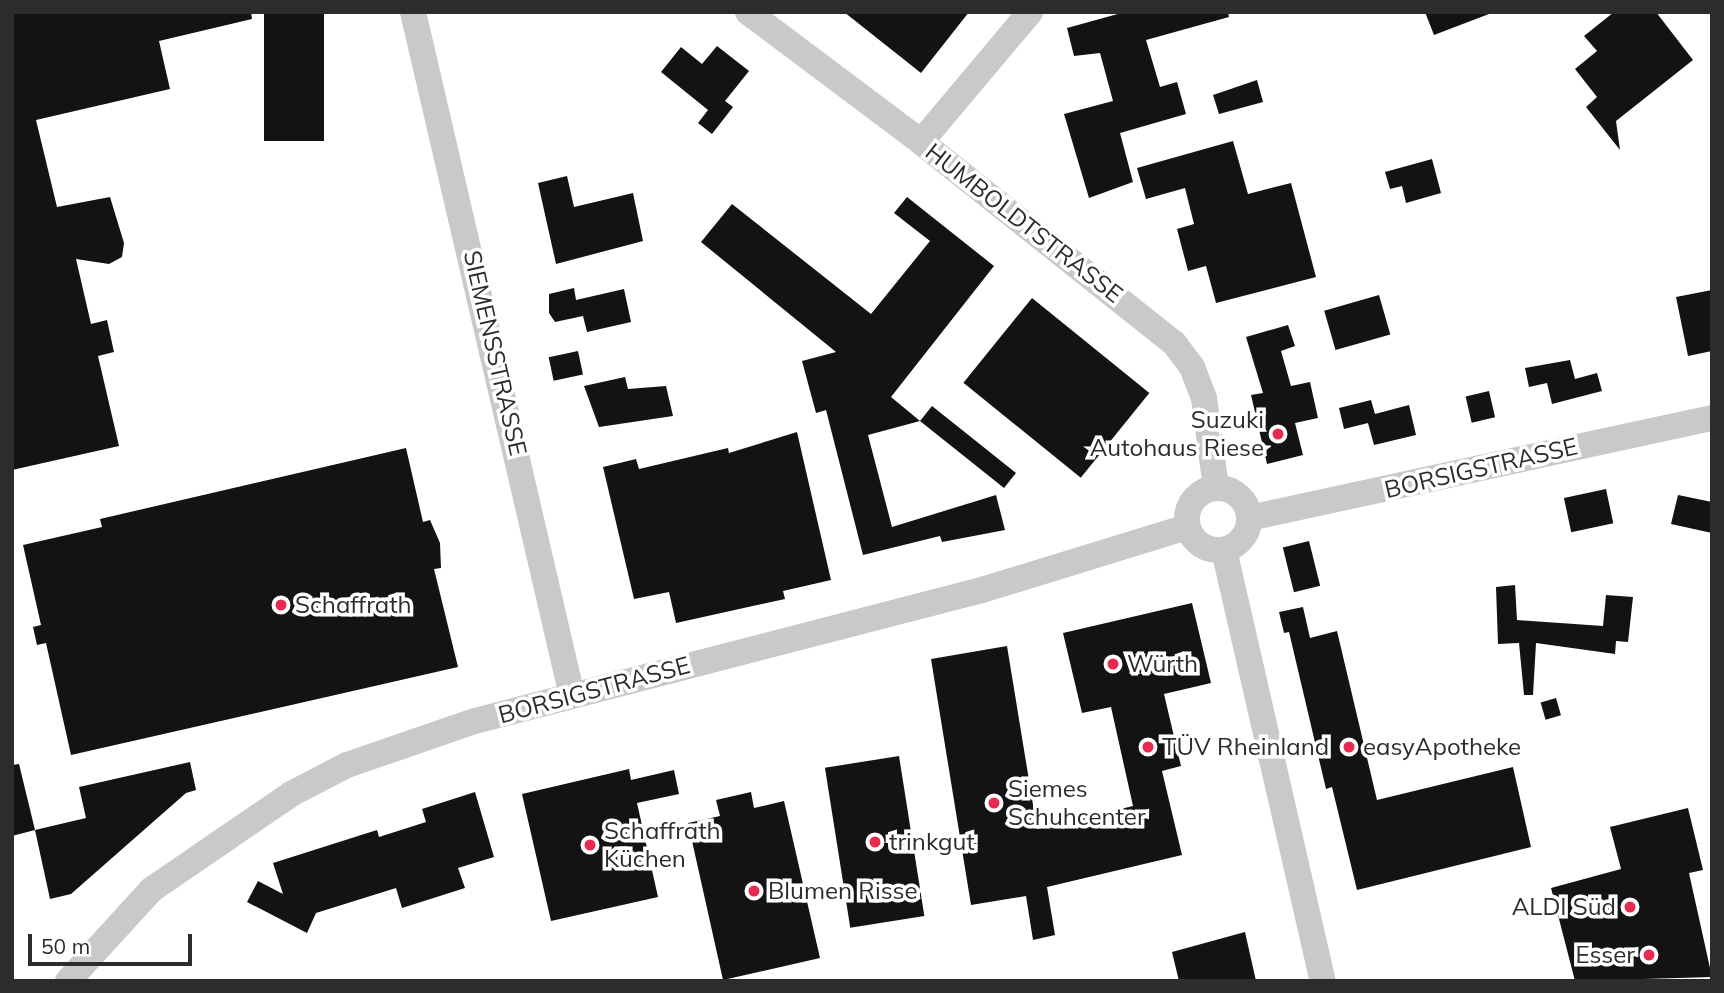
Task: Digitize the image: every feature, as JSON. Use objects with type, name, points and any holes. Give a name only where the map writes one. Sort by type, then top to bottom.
[{"type":"street","name":"SIEMENSSTRASSE","points":[[413,12],[572,695]]},
{"type":"street","name":"HUMBOLDTSTRASSE","points":[[748,12],[921,142],[1174,343],[1192,367],[1204,398],[1216,488]]},
{"type":"street","points":[[921,142],[1030,12]]},
{"type":"street","name":"BORSIGSTRASSE","points":[[1249,518],[1712,418]]},
{"type":"street","points":[[1216,488],[1235,493],[1249,518],[1242,539],[1224,550],[1197,543],[1187,527],[1193,501],[1216,488]]},
{"type":"street","name":"BORSIGSTRASSE","points":[[68,981],[151,890],[292,794],[347,765],[402,744],[572,695],[982,590],[1187,527]]},
{"type":"street","points":[[1224,550],[1323,981]]},
{"type":"building","points":[[12,12],[251,12],[252,19],[159,41],[170,89],[36,120],[57,207],[110,197],[124,243],[122,257],[109,264],[76,259],[91,324],[107,320],[114,352],[98,356],[119,446],[12,470]]},
{"type":"building","points":[[264,12],[324,12],[324,141],[264,141]]},
{"type":"building","points":[[844,12],[969,12],[921,73]]},
{"type":"building","points":[[1125,12],[1228,12],[1229,17],[1146,40],[1160,87],[1177,82],[1186,114],[1120,133],[1133,182],[1089,198],[1064,114],[1113,101],[1100,53],[1074,56],[1067,28]]},
{"type":"building","points":[[1425,12],[1489,12],[1489,14],[1434,35]]},
{"type":"building","points":[[1614,12],[1656,12],[1693,60],[1616,121],[1620,150],[1586,107],[1597,97],[1575,69],[1597,51],[1584,36]]},
{"type":"building","points":[[717,46],[749,71],[725,101],[733,107],[712,134],[698,123],[708,110],[661,72],[681,47],[702,64]]},
{"type":"building","points":[[1257,80],[1263,102],[1219,114],[1213,95]]},
{"type":"building","points":[[1233,141],[1248,194],[1291,183],[1316,277],[1216,303],[1206,266],[1188,271],[1177,229],[1194,224],[1185,188],[1146,199],[1137,168]]},
{"type":"building","points":[[1432,159],[1441,193],[1406,203],[1402,186],[1390,189],[1385,172]]},
{"type":"building","points":[[567,176],[574,207],[633,193],[643,241],[556,264],[538,183]]},
{"type":"building","points":[[907,197],[994,266],[891,397],[920,421],[868,435],[892,527],[996,495],[1005,530],[942,542],[940,536],[863,555],[826,410],[816,413],[802,361],[836,352],[701,242],[732,204],[871,314],[930,241],[894,213]]},
{"type":"building","points":[[574,288],[576,300],[624,289],[631,322],[587,332],[583,316],[555,322],[549,313],[549,294]]},
{"type":"building","points":[[1712,290],[1712,351],[1688,356],[1676,297]]},
{"type":"building","points":[[1379,295],[1390,334],[1336,350],[1324,311]]},
{"type":"building","points":[[1032,298],[1149,393],[1081,478],[963,383]]},
{"type":"building","points":[[1288,325],[1295,346],[1281,351],[1291,386],[1310,382],[1318,418],[1295,423],[1303,455],[1267,464],[1251,395],[1263,393],[1246,337]]},
{"type":"building","points":[[578,351],[583,374],[554,381],[549,357]]},
{"type":"building","points":[[1570,360],[1575,379],[1597,373],[1602,391],[1552,404],[1547,383],[1529,387],[1525,368]]},
{"type":"building","points":[[625,377],[628,389],[666,386],[673,416],[599,427],[584,386]]},
{"type":"building","points":[[1489,391],[1495,417],[1472,423],[1466,396]]},
{"type":"building","points":[[1371,400],[1375,414],[1409,405],[1416,435],[1374,445],[1368,423],[1344,429],[1339,408]]},
{"type":"building","points":[[932,406],[1016,473],[1004,488],[920,421]]},
{"type":"building","points":[[797,432],[831,580],[783,591],[785,599],[676,623],[669,592],[634,599],[603,467],[636,459],[639,469],[728,448],[729,453]]},
{"type":"building","name":"Schaffrath","points":[[406,448],[423,522],[430,520],[440,543],[441,568],[434,569],[458,667],[71,755],[46,643],[37,645],[33,627],[41,625],[23,545],[102,527],[100,519]]},
{"type":"building","points":[[1606,489],[1613,523],[1571,532],[1564,498]]},
{"type":"building","points":[[1678,495],[1712,502],[1712,533],[1671,524]]},
{"type":"building","points":[[1309,541],[1320,586],[1294,592],[1283,548]]},
{"type":"building","points":[[1515,585],[1517,620],[1603,626],[1606,595],[1633,597],[1628,642],[1616,641],[1615,654],[1536,643],[1533,695],[1524,695],[1519,643],[1498,644],[1496,587]]},
{"type":"building","points":[[1192,603],[1211,683],[1164,694],[1181,766],[1162,771],[1182,855],[1047,887],[1055,935],[1033,940],[1026,896],[971,905],[931,659],[1007,646],[1037,829],[1133,806],[1111,707],[1082,713],[1063,633]]},
{"type":"building","points":[[1303,607],[1310,638],[1337,631],[1377,800],[1513,767],[1531,847],[1357,890],[1332,787],[1326,789],[1289,632],[1284,633],[1279,612]]},
{"type":"building","points":[[1556,698],[1561,715],[1546,720],[1541,702]]},
{"type":"building","name":"trinkgut","points":[[899,756],[924,916],[850,928],[825,768]]},
{"type":"building","points":[[190,762],[196,790],[186,793],[71,894],[50,899],[35,830],[86,818],[79,787]]},
{"type":"building","points":[[19,764],[35,830],[12,836],[12,765]]},
{"type":"building","name":"Schaffrath Küchen","points":[[629,769],[631,780],[674,770],[679,794],[637,803],[658,897],[551,921],[522,794]]},
{"type":"building","points":[[475,792],[494,857],[458,868],[465,888],[402,908],[396,888],[316,913],[307,933],[247,902],[258,881],[283,894],[273,863],[377,830],[379,837],[426,822],[422,809]]},
{"type":"building","name":"Blumen Risse","points":[[751,792],[754,808],[784,801],[820,958],[723,980],[688,823],[720,816],[716,800]]},
{"type":"building","points":[[1688,808],[1703,870],[1689,873],[1712,977],[1575,981],[1551,888],[1621,869],[1610,827]]},
{"type":"building","points":[[1245,932],[1256,981],[1179,981],[1172,952]]},
{"type":"place","name":"Suzuki Autohaus Riese","points":[[1278,434]]},
{"type":"place","name":"Schaffrath","points":[[281,605]]},
{"type":"place","name":"Würth","points":[[1113,664]]},
{"type":"place","name":"TÜV Rheinland","points":[[1148,747]]},
{"type":"place","name":"easyApotheke","points":[[1349,747]]},
{"type":"place","name":"Siemes Schuhcenter","points":[[994,803]]},
{"type":"place","name":"trinkgut","points":[[875,842]]},
{"type":"place","name":"Schaffrath Küchen","points":[[590,845]]},
{"type":"place","name":"Blumen Risse","points":[[754,891]]},
{"type":"place","name":"ALDI Süd","points":[[1630,907]]},
{"type":"place","name":"Esser","points":[[1649,955]]}]
